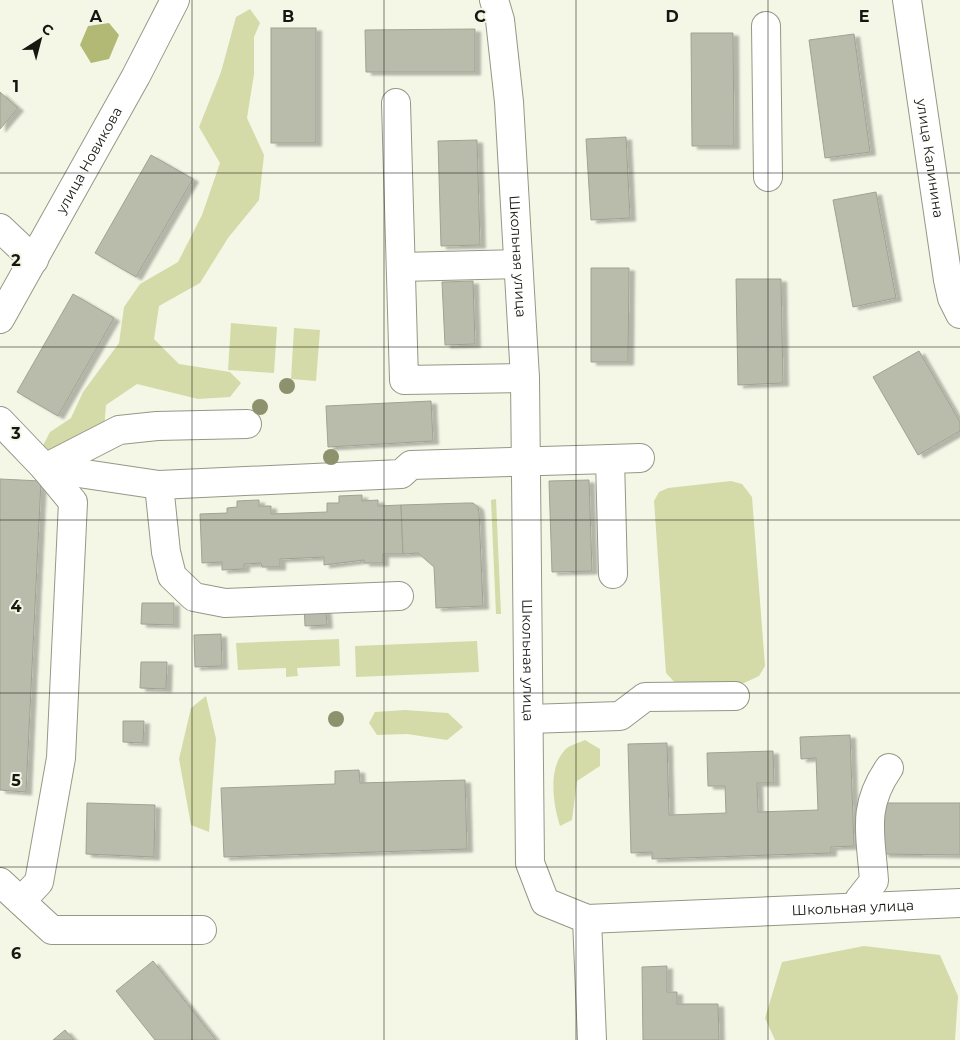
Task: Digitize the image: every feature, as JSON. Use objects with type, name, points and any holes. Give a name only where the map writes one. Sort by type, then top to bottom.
[{"type":"street","name":"улица Новикова","points":[[0,319],[136,76],[175,0]]},
{"type":"street","name":"Школьная улица","points":[[494,0],[500,20],[510,102],[525,378],[530,863],[545,902],[587,919],[960,903]]},
{"type":"street","name":"улица Калинина","points":[[907,0],[948,280],[952,298],[960,314]]},
{"type":"street","points":[[766,26],[768,177]]},
{"type":"street","points":[[396,103],[404,380],[525,378]]},
{"type":"street","points":[[0,228],[34,260]]},
{"type":"street","points":[[401,267],[518,264]]},
{"type":"street","points":[[0,421],[45,468],[73,502],[62,758],[39,882],[21,901]]},
{"type":"street","points":[[45,468],[119,430],[157,426],[247,424]]},
{"type":"street","points":[[45,468],[159,485],[401,474],[411,465],[640,458]]},
{"type":"street","points":[[610,459],[614,574]]},
{"type":"street","points":[[159,485],[166,552],[172,576],[194,597],[225,603],[399,596]]},
{"type":"street","points":[[529,719],[620,716],[645,697],[735,696]]},
{"type":"street","points":[[859,907],[859,900],[874,881],[869,811],[876,786],[889,768]]},
{"type":"street","points":[[0,882],[52,930],[202,930]]},
{"type":"street","points":[[587,919],[592,1040]]},
{"type":"shaded area","points":[[250,9],[260,23],[254,37],[254,74],[247,118],[264,155],[259,200],[228,238],[200,283],[159,306],[154,339],[179,364],[230,372],[241,383],[230,397],[198,399],[137,384],[106,405],[102,453],[40,451],[50,432],[71,418],[83,392],[119,343],[124,307],[140,284],[178,262],[202,215],[220,163],[199,127],[221,72],[236,17]]},
{"type":"shaded area","points":[[109,23],[119,35],[109,59],[91,63],[80,45],[88,26]]},
{"type":"shaded area","points":[[231,323],[277,327],[274,373],[228,370]]},
{"type":"shaded area","points":[[294,328],[320,330],[316,381],[291,379]]},
{"type":"shaded area","points":[[731,481],[742,484],[752,497],[765,666],[759,676],[744,683],[687,690],[678,686],[666,673],[654,501],[659,492],[668,488]]},
{"type":"shaded area","points":[[496,499],[501,614],[496,614],[491,500]]},
{"type":"shaded area","points":[[339,639],[340,666],[297,668],[298,676],[286,677],[286,668],[238,670],[236,643]]},
{"type":"shaded area","points":[[477,641],[479,672],[356,677],[355,646]]},
{"type":"shaded area","points":[[206,696],[216,739],[209,832],[191,825],[179,759],[191,708]]},
{"type":"shaded area","points":[[405,710],[448,713],[463,727],[447,740],[407,734],[377,735],[369,723],[375,712]]},
{"type":"shaded area","points":[[585,740],[600,749],[600,766],[577,781],[572,820],[560,826],[555,808],[553,787],[556,767],[559,758],[566,749]]},
{"type":"shaded area","points":[[864,946],[940,955],[958,996],[955,1040],[775,1040],[765,1018],[782,962]]},
{"type":"building","points":[[271,28],[316,28],[316,143],[271,143]]},
{"type":"building","points":[[475,29],[475,72],[366,72],[365,30]]},
{"type":"building","points":[[691,33],[733,33],[734,146],[692,146]]},
{"type":"building","points":[[854,34],[870,152],[825,158],[809,40]]},
{"type":"building","points":[[0,92],[18,108],[0,129]]},
{"type":"building","points":[[626,137],[630,218],[591,220],[586,139]]},
{"type":"building","points":[[477,140],[480,245],[441,246],[438,141]]},
{"type":"building","points":[[151,155],[193,179],[136,277],[95,253]]},
{"type":"building","points":[[876,192],[896,298],[853,307],[833,200]]},
{"type":"building","points":[[591,268],[629,268],[628,362],[591,362]]},
{"type":"building","points":[[736,279],[781,279],[783,383],[738,385]]},
{"type":"building","points":[[473,281],[475,344],[445,345],[442,282]]},
{"type":"building","points":[[73,294],[114,318],[58,416],[17,392]]},
{"type":"building","points":[[919,351],[960,422],[960,431],[918,455],[873,377]]},
{"type":"building","points":[[431,401],[433,441],[328,447],[326,406]]},
{"type":"building","points":[[0,479],[41,481],[26,792],[0,790]]},
{"type":"building","points":[[589,480],[592,571],[552,572],[549,481]]},
{"type":"building","points":[[362,495],[362,501],[378,500],[378,506],[401,505],[403,554],[383,554],[383,563],[364,563],[364,560],[324,565],[324,557],[280,559],[280,567],[262,567],[261,563],[244,564],[244,569],[222,570],[222,562],[202,563],[200,514],[227,513],[227,508],[237,507],[237,501],[259,500],[259,506],[271,506],[271,514],[327,512],[327,503],[339,503],[339,496]]},
{"type":"building","points":[[473,503],[478,507],[479,513],[483,606],[436,608],[434,567],[418,553],[403,554],[401,505]]},
{"type":"building","points":[[142,603],[174,603],[174,625],[141,624]]},
{"type":"building","points":[[304,603],[325,603],[327,625],[305,626]]},
{"type":"building","points":[[221,634],[222,666],[195,667],[194,635]]},
{"type":"building","points":[[141,662],[167,662],[166,689],[140,688]]},
{"type":"building","points":[[123,721],[144,721],[143,743],[123,742]]},
{"type":"building","points":[[850,735],[854,846],[831,847],[831,853],[652,859],[652,852],[631,853],[628,744],[667,743],[669,815],[726,813],[725,786],[708,786],[707,753],[773,751],[774,783],[757,783],[758,812],[818,810],[816,758],[801,759],[800,737]]},
{"type":"building","points":[[359,770],[360,783],[465,780],[467,849],[224,857],[221,788],[335,784],[335,771]]},
{"type":"building","points":[[87,803],[155,805],[154,857],[86,854]]},
{"type":"building","points":[[884,803],[960,803],[960,855],[883,854]]},
{"type":"building","points":[[153,961],[216,1040],[155,1040],[116,991]]},
{"type":"building","points":[[667,966],[667,992],[677,992],[677,1004],[718,1004],[719,1040],[643,1040],[642,967]]},
{"type":"building","points":[[65,1030],[74,1040],[53,1040]]}]
